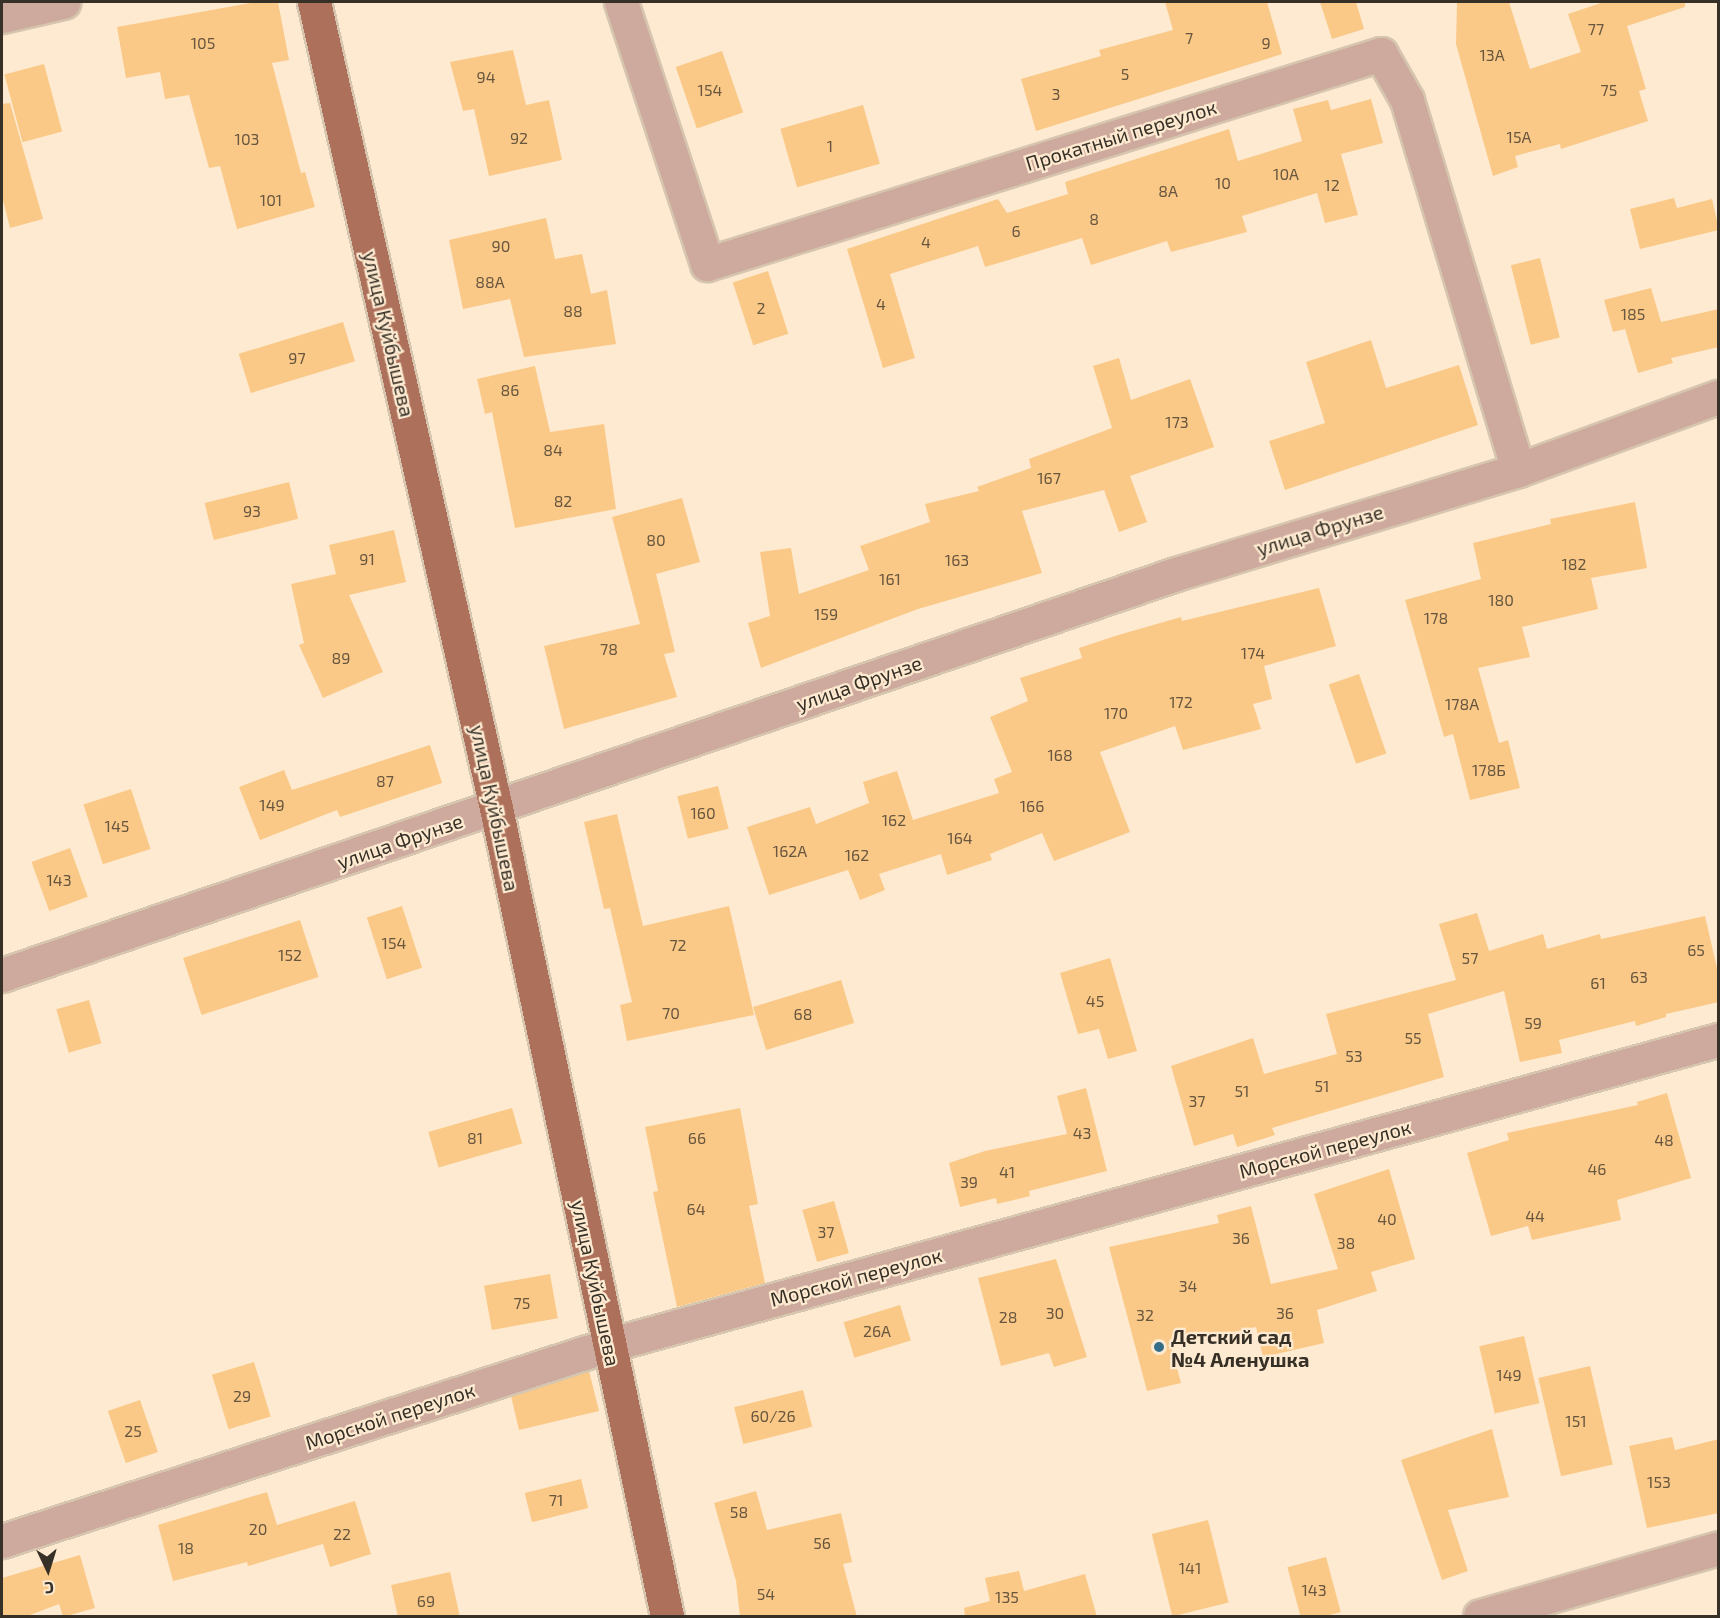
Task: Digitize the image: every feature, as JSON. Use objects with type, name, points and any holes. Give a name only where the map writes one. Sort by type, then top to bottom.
[{"type":"main road","name":"улица Куйбышева","points":[[314,2],[496,808],[667,1617]]},
{"type":"street","points":[[2,16],[63,2]]},
{"type":"street","name":"Прокатный переулок","points":[[621,2],[707,264],[1381,54],[1407,100],[1518,470]]},
{"type":"street","name":"улица Фрунзе","points":[[2,975],[496,808],[1176,573],[1518,470],[1719,397]]},
{"type":"street","name":"Морской переулок","points":[[2,1541],[609,1345],[1719,1040]]},
{"type":"street","points":[[1480,1617],[1719,1548]]},
{"type":"building","points":[[256,2],[278,2],[289,60],[272,63],[301,173],[305,172],[315,207],[237,229],[220,166],[209,168],[189,95],[165,99],[160,72],[126,78],[117,27]]},
{"type":"building","points":[[1165,2],[1267,2],[1282,54],[1036,131],[1021,79],[1101,56],[1099,50],[1173,30]]},
{"type":"building","points":[[1320,2],[1356,2],[1364,29],[1332,39]]},
{"type":"building","points":[[1457,2],[1509,2],[1530,69],[1581,52],[1568,14],[1604,2],[1685,2],[1685,7],[1627,26],[1646,89],[1639,91],[1648,121],[1561,149],[1560,144],[1515,156],[1518,167],[1493,176],[1456,44]]},
{"type":"building","points":[[513,50],[526,105],[549,100],[562,160],[489,176],[474,109],[463,111],[450,62]]},
{"type":"building","points":[[722,51],[743,112],[697,128],[676,67]]},
{"type":"building","points":[[44,64],[62,132],[23,142],[4,75]]},
{"type":"building","points":[[1371,99],[1383,143],[1341,154],[1358,215],[1325,223],[1317,193],[1242,216],[1247,232],[1171,252],[1167,241],[1091,265],[1082,238],[985,267],[978,246],[890,274],[915,358],[883,368],[847,249],[998,199],[1007,213],[1068,194],[1065,182],[1229,129],[1238,161],[1302,141],[1293,109],[1328,100],[1331,110]]},
{"type":"building","points":[[10,103],[43,219],[10,228],[2,196],[2,104]]},
{"type":"building","points":[[863,105],[880,164],[797,187],[780,129]]},
{"type":"building","points":[[1674,198],[1677,208],[1712,199],[1719,230],[1640,249],[1630,209]]},
{"type":"building","points":[[546,218],[555,259],[582,254],[591,294],[607,290],[616,344],[524,357],[510,299],[463,309],[449,240]]},
{"type":"building","points":[[1540,258],[1560,338],[1531,345],[1511,265]]},
{"type":"building","points":[[768,271],[788,334],[753,345],[733,282]]},
{"type":"building","points":[[1651,288],[1661,322],[1719,309],[1719,347],[1671,358],[1673,363],[1638,373],[1625,329],[1613,332],[1604,300]]},
{"type":"building","points":[[343,322],[355,361],[251,393],[239,354]]},
{"type":"building","points":[[1371,340],[1386,388],[1459,365],[1478,425],[1285,490],[1269,441],[1325,423],[1306,362]]},
{"type":"building","points":[[1119,358],[1131,400],[1190,379],[1214,447],[1130,476],[1147,522],[1119,532],[1104,490],[1022,511],[1042,573],[918,609],[761,668],[748,623],[770,616],[760,552],[791,548],[799,594],[869,570],[860,546],[930,522],[925,504],[979,491],[977,487],[1031,468],[1029,459],[1112,428],[1093,366]]},
{"type":"building","points":[[535,366],[550,432],[604,424],[616,509],[515,528],[492,412],[485,414],[477,379]]},
{"type":"building","points":[[289,482],[298,519],[214,540],[205,503]]},
{"type":"building","points":[[682,498],[700,562],[656,574],[675,652],[664,654],[677,697],[564,729],[544,646],[640,624],[612,517]]},
{"type":"building","points":[[1635,502],[1647,568],[1591,578],[1598,609],[1522,627],[1530,657],[1478,668],[1499,743],[1508,740],[1520,788],[1470,800],[1453,734],[1444,737],[1405,600],[1481,579],[1473,543],[1551,524],[1550,519]]},
{"type":"building","points":[[394,530],[406,582],[349,595],[383,672],[323,698],[299,645],[304,643],[291,584],[336,574],[329,545]]},
{"type":"building","points":[[1319,588],[1336,646],[1264,666],[1272,699],[1253,704],[1261,729],[1183,750],[1175,726],[1100,752],[1130,832],[1054,861],[1042,833],[990,854],[992,860],[947,875],[941,854],[879,874],[885,890],[860,900],[848,870],[769,895],[747,827],[810,807],[816,824],[869,803],[863,782],[897,771],[913,820],[999,793],[994,779],[1012,772],[990,717],[1028,701],[1020,678],[1082,658],[1079,648],[1115,636],[1181,617],[1182,621]]},
{"type":"building","points":[[1359,674],[1386,753],[1356,764],[1329,684]]},
{"type":"building","points":[[430,745],[442,783],[340,817],[337,810],[260,840],[239,787],[284,770],[292,790]]},
{"type":"building","points":[[718,786],[729,829],[688,839],[677,796]]},
{"type":"building","points":[[131,789],[150,849],[103,864],[83,804]]},
{"type":"building","points":[[617,814],[643,926],[729,906],[754,1015],[627,1041],[620,1005],[632,1002],[610,908],[604,909],[584,822]]},
{"type":"building","points":[[70,848],[88,897],[49,911],[31,862]]},
{"type":"building","points":[[402,906],[422,968],[387,979],[367,917]]},
{"type":"building","points":[[1477,913],[1489,951],[1543,934],[1547,949],[1600,934],[1601,939],[1705,916],[1719,977],[1719,1002],[1666,1014],[1666,1017],[1636,1026],[1635,1021],[1559,1040],[1562,1053],[1520,1062],[1504,991],[1428,1014],[1444,1077],[1272,1128],[1275,1135],[1237,1147],[1233,1134],[1194,1146],[1171,1066],[1253,1038],[1264,1074],[1337,1054],[1326,1014],[1456,980],[1439,924]]},
{"type":"building","points":[[300,920],[319,977],[202,1015],[183,958]]},
{"type":"building","points":[[1110,958],[1137,1051],[1108,1059],[1099,1029],[1078,1034],[1060,973]]},
{"type":"building","points":[[841,980],[854,1023],[766,1050],[753,1007]]},
{"type":"building","points":[[89,1000],[101,1043],[69,1053],[56,1009]]},
{"type":"building","points":[[1086,1088],[1107,1171],[1029,1191],[1030,1196],[997,1204],[996,1198],[960,1207],[949,1163],[985,1151],[1067,1134],[1057,1096]]},
{"type":"building","points":[[1667,1093],[1691,1178],[1617,1200],[1621,1220],[1532,1240],[1528,1226],[1491,1236],[1467,1153],[1509,1140],[1507,1133],[1638,1105],[1637,1102]]},
{"type":"building","points":[[512,1108],[522,1144],[439,1168],[428,1132]]},
{"type":"building","points":[[740,1108],[758,1204],[749,1206],[765,1283],[677,1307],[653,1192],[658,1191],[645,1127]]},
{"type":"building","points":[[1389,1169],[1415,1259],[1371,1272],[1377,1291],[1317,1310],[1324,1343],[1263,1357],[1256,1327],[1171,1346],[1181,1383],[1147,1391],[1109,1247],[1219,1223],[1217,1215],[1251,1206],[1271,1284],[1338,1269],[1314,1194]]},
{"type":"building","points":[[834,1201],[849,1253],[817,1262],[802,1210]]},
{"type":"building","points":[[1056,1259],[1087,1357],[1054,1367],[1049,1353],[1001,1366],[978,1278]]},
{"type":"building","points":[[550,1274],[558,1318],[492,1330],[484,1286]]},
{"type":"building","points":[[900,1305],[911,1340],[854,1358],[844,1322]]},
{"type":"building","points":[[1524,1336],[1540,1403],[1495,1414],[1479,1346]]},
{"type":"building","points":[[254,1362],[271,1417],[229,1429],[212,1375]]},
{"type":"building","points":[[1590,1366],[1613,1464],[1561,1476],[1538,1378]]},
{"type":"building","points":[[589,1371],[599,1411],[519,1430],[511,1396]]},
{"type":"building","points":[[803,1390],[812,1427],[743,1444],[734,1407]]},
{"type":"building","points":[[140,1400],[158,1452],[126,1463],[108,1411]]},
{"type":"building","points":[[1492,1429],[1509,1497],[1448,1510],[1468,1571],[1442,1580],[1401,1460]]},
{"type":"building","points":[[1672,1437],[1675,1450],[1719,1439],[1719,1513],[1647,1528],[1629,1446]]},
{"type":"building","points":[[581,1479],[588,1508],[532,1522],[525,1493]]},
{"type":"building","points":[[756,1491],[767,1530],[841,1513],[852,1562],[843,1564],[857,1617],[740,1617],[736,1581],[714,1503]]},
{"type":"building","points":[[267,1492],[277,1525],[355,1501],[371,1554],[330,1567],[323,1544],[248,1566],[247,1562],[173,1581],[158,1525]]},
{"type":"building","points":[[1208,1520],[1229,1602],[1172,1616],[1152,1534]]},
{"type":"building","points":[[80,1555],[95,1608],[63,1617],[59,1604],[25,1617],[2,1617],[2,1578]]},
{"type":"building","points":[[1326,1557],[1341,1612],[1326,1616],[1300,1616],[1287,1567]]},
{"type":"building","points":[[1019,1571],[1024,1591],[1085,1574],[1097,1617],[965,1617],[964,1608],[990,1601],[985,1578]]},
{"type":"building","points":[[450,1572],[460,1617],[398,1617],[391,1585]]},
{"type":"place","name":"Детский сад №4 Аленушка","points":[[1159,1347]]}]
